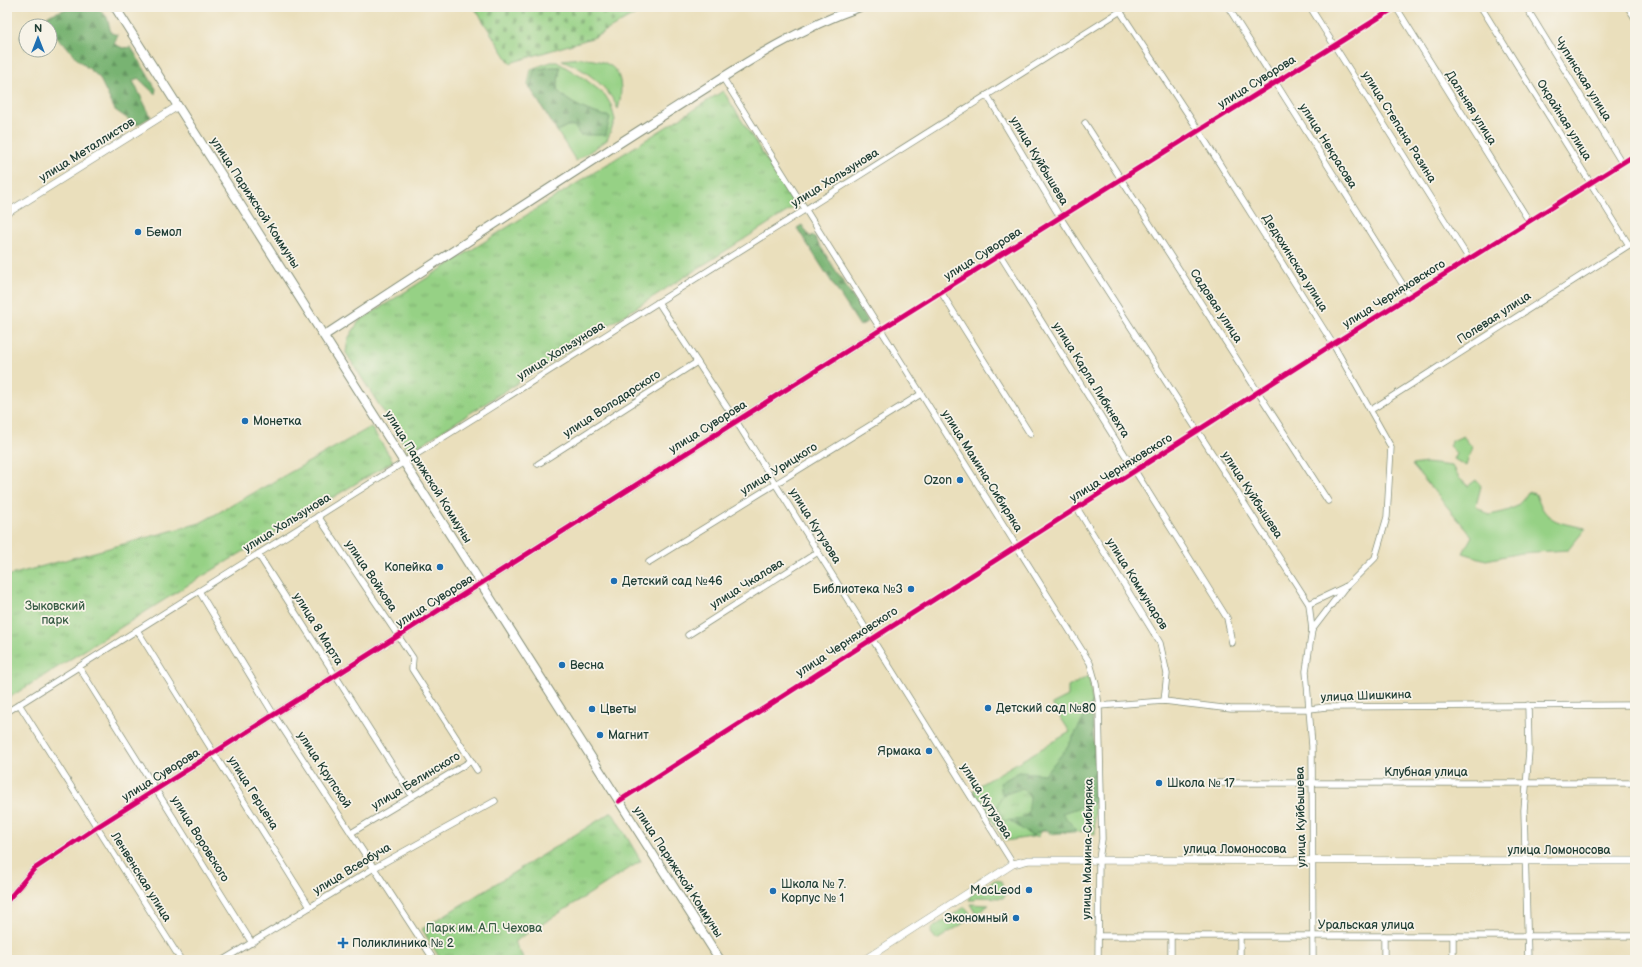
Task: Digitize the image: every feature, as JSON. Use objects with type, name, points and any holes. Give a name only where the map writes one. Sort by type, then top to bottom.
[{"type":"main road","name":"улица Парижской Коммуны","points":[[115,7],[720,960]]},
{"type":"main road","points":[[324,335],[572,174],[777,44],[823,20],[860,7]]},
{"type":"street","name":"улица Хользунова","points":[[7,712],[1127,7]]},
{"type":"street","name":"улица Некрасова","points":[[1228,7],[1410,296]]},
{"type":"street","name":"улица Степана Разина","points":[[1310,7],[1469,259]]},
{"type":"street","name":"улица Суворова","points":[[7,901],[34,869],[97,827],[880,330],[1396,7]]},
{"type":"street","name":"Дальняя улица","points":[[1396,7],[1529,221]]},
{"type":"street","name":"Окрайная улица","points":[[1481,7],[1629,245]]},
{"type":"street","name":"Чупинская улица","points":[[1526,7],[1622,163]]},
{"type":"street","points":[[1628,7],[1635,18]]},
{"type":"street","name":"Дедюхинская улица","points":[[1120,11],[1199,131],[1334,344],[1391,447],[1387,517],[1375,558],[1347,586],[1309,604]]},
{"type":"street","name":"улица Мамина-Сибиряка","points":[[722,78],[1090,663],[1096,684],[1099,706],[1102,840],[1099,859],[1098,960]]},
{"type":"street","name":"улица Куйбышева","points":[[987,95],[1060,217],[1309,604],[1312,630],[1306,671],[1310,709],[1312,783],[1313,960]]},
{"type":"street","name":"улица Металлистов","points":[[7,213],[178,106]]},
{"type":"street","name":"Садовая улица","points":[[1085,123],[1328,501]]},
{"type":"street","name":"улица Черняховского","points":[[619,801],[871,638],[1590,182],[1635,155]]},
{"type":"street","name":"Полевая улица","points":[[1371,410],[1629,245]]},
{"type":"street","name":"улица Карла Либкнехта","points":[[1000,255],[1228,618],[1232,643]]},
{"type":"street","points":[[941,292],[1030,434]]},
{"type":"street","name":"улица Кутузова","points":[[658,302],[776,484],[1013,864]]},
{"type":"street","name":"улица Володарского","points":[[538,464],[697,362]]},
{"type":"street","name":"улица Урицкого","points":[[649,562],[921,394]]},
{"type":"street","name":"улица Коммунаров","points":[[1076,508],[1160,643],[1167,674],[1164,701]]},
{"type":"street","name":"улица Войкова","points":[[318,516],[413,658],[412,669],[477,770]]},
{"type":"street","name":"улица Чкалова","points":[[688,635],[818,552]]},
{"type":"street","name":"улица 8 Марта","points":[[258,554],[412,796]]},
{"type":"street","points":[[1312,630],[1347,586]]},
{"type":"street","name":"улица Крупской","points":[[200,591],[274,715],[352,832],[434,960]]},
{"type":"street","name":"улица Герцена","points":[[137,630],[215,752],[310,907]]},
{"type":"street","name":"улица Воровского","points":[[79,667],[252,943]]},
{"type":"street","name":"улица Шишкина","points":[[1099,706],[1164,701],[1231,708],[1310,709],[1326,707],[1635,705]]},
{"type":"street","name":"Ленвенская улица","points":[[19,704],[181,960]]},
{"type":"street","points":[[1528,705],[1529,751],[1525,783],[1524,810],[1528,960]]},
{"type":"street","name":"улица Белинского","points":[[352,832],[471,761]]},
{"type":"street","name":"Клубная улица","points":[[1217,783],[1635,783]]},
{"type":"street","name":"улица Всеобуча","points":[[223,960],[374,868],[494,801]]},
{"type":"street","name":"улица Ломоносова","points":[[864,960],[1013,864],[1028,860],[1635,861]]},
{"type":"street","name":"Уральская улица","points":[[1098,936],[1635,936]]},
{"type":"street","points":[[1171,936],[1171,960]]},
{"type":"street","points":[[1240,936],[1240,960]]},
{"type":"street","points":[[1384,936],[1384,960]]},
{"type":"street","points":[[1453,936],[1453,960]]},
{"type":"green space","points":[[72,7],[97,7],[107,17],[111,33],[118,35],[114,44],[123,48],[131,47],[156,89],[155,94],[138,78],[133,81],[151,117],[137,125],[115,110],[99,77],[77,59],[64,43],[61,43],[58,38],[58,18],[45,18]]},
{"type":"green space","points":[[474,7],[648,7],[595,37],[510,63]]},
{"type":"green space","points":[[581,58],[603,62],[609,65],[617,73],[621,85],[618,109],[608,93],[595,79],[579,68],[562,60]]},
{"type":"green space","points":[[551,62],[557,62],[585,79],[605,95],[611,105],[615,120],[607,140],[576,161],[557,131],[567,126],[610,117],[581,108],[568,100],[557,90],[560,67],[534,70],[530,88],[528,85],[531,69]]},
{"type":"green space","points":[[560,67],[557,90],[568,100],[581,108],[610,117],[606,135],[580,135],[574,126],[567,126],[557,131],[530,88],[534,70]]},
{"type":"green space","points":[[723,91],[796,206],[409,452],[346,353],[348,339],[359,321]]},
{"type":"green space","points":[[802,225],[810,237],[813,235],[868,321],[860,326],[797,228]]},
{"type":"green space","name":"Зыковский парк","points":[[371,427],[393,461],[188,585],[7,699],[7,576],[200,523]]},
{"type":"green space","points":[[1463,436],[1472,447],[1466,466],[1454,459],[1456,453],[1449,446],[1452,441]]},
{"type":"green space","points":[[1426,463],[1452,466],[1459,478],[1468,486],[1476,480],[1481,486],[1476,506],[1489,515],[1512,509],[1520,503],[1528,492],[1536,494],[1544,511],[1555,520],[1568,525],[1586,528],[1568,550],[1521,553],[1486,560],[1463,553],[1472,536],[1412,465]]},
{"type":"green space","points":[[1089,676],[1092,700],[1095,834],[1085,831],[1050,834],[1048,830],[1040,832],[1039,836],[1005,841],[973,791],[976,787],[1070,732],[1052,704],[1068,696],[1068,687]]},
{"type":"green space","points":[[1092,703],[1097,802],[1062,813],[1076,830],[1056,832],[1044,830],[1032,836],[1009,820],[1024,805],[1018,790],[1002,794],[1000,783],[1019,772],[1045,774],[1067,748]]},
{"type":"green space","points":[[1023,788],[1030,798],[1028,814],[1020,819],[1004,821],[997,806],[1003,795]]},
{"type":"green space","name":"Парк им. А.П. Чехова","points":[[612,812],[641,861],[514,942],[525,960],[441,960],[422,929]]},
{"type":"green space","points":[[995,880],[1001,881],[1006,894],[1003,898],[976,897],[975,900],[969,900],[970,895]]},
{"type":"green space","points":[[970,904],[989,905],[976,914]]},
{"type":"green space","points":[[965,907],[973,917],[937,940],[931,933],[932,928]]},
{"type":"cycle path","points":[[7,901],[34,869],[97,827],[880,330],[1396,7]]},
{"type":"cycle path","points":[[619,801],[1333,344],[1635,155]]},
{"type":"place","name":"Бемол","points":[[138,232]]},
{"type":"place","name":"Монетка","points":[[245,421]]},
{"type":"place","name":"Ozon","points":[[960,480]]},
{"type":"place","name":"Копейка","points":[[440,567]]},
{"type":"place","name":"Детский сад №46","points":[[614,581]]},
{"type":"place","name":"Библиотека №3","points":[[911,589]]},
{"type":"place","name":"Весна","points":[[562,665]]},
{"type":"place","name":"Детский сад №80","points":[[988,708]]},
{"type":"place","name":"Цветы","points":[[592,709]]},
{"type":"place","name":"Магнит","points":[[600,735]]},
{"type":"place","name":"Ярмака","points":[[929,751]]},
{"type":"place","name":"Школа № 17","points":[[1159,783]]},
{"type":"place","name":"MacLeod","points":[[1029,890]]},
{"type":"place","name":"Школа № 7. Корпус № 1","points":[[773,891]]},
{"type":"place","name":"Экономный","points":[[1016,918]]},
{"type":"place","name":"Поликлиника № 2","points":[[343,943]]}]
